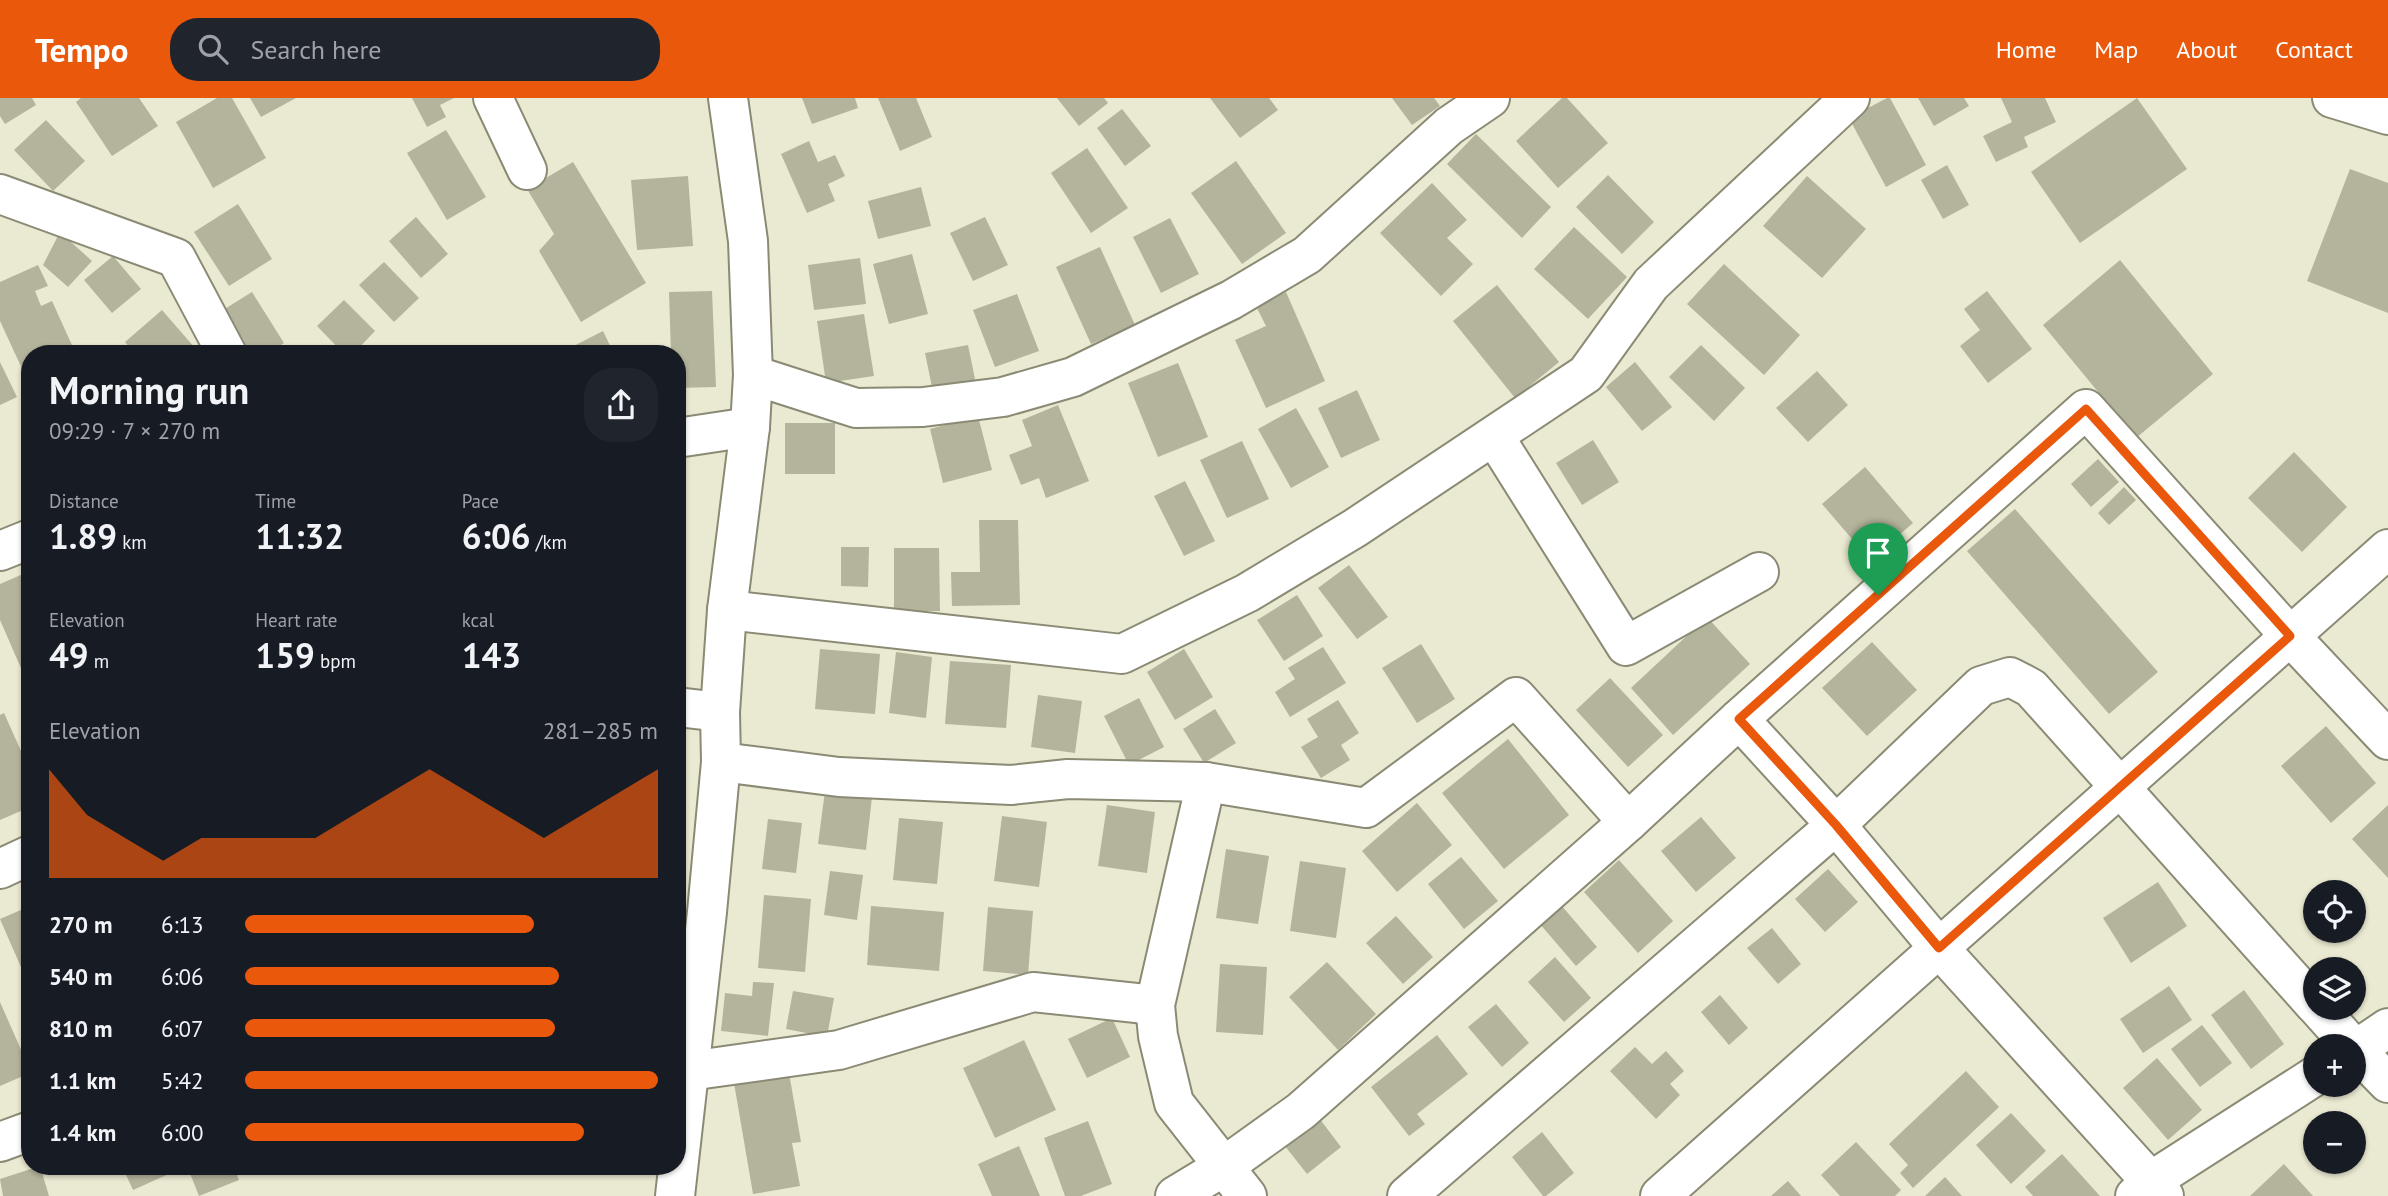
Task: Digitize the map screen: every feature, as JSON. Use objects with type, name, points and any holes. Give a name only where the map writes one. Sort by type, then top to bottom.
[{"type":"street","points":[[493,98],[527,170]]},
{"type":"street","points":[[686,1100],[692,912],[721,762],[720,712],[727,610],[750,426],[753,375],[748,242],[728,98]]},
{"type":"street","points":[[753,375],[856,408],[923,407],[1003,397],[1073,377],[1231,300],[1307,255],[1449,126],[1490,98]]},
{"type":"street","points":[[727,610],[1122,654],[1247,593],[1355,528],[1586,374],[1651,284],[1850,98]]},
{"type":"street","points":[[2332,98],[2388,115]]},
{"type":"street","points":[[0,194],[176,258],[222,345]]},
{"type":"street","points":[[1175,1196],[1223,1167],[1301,1111],[1628,822],[1739,719],[2086,409],[2290,636],[2388,740]]},
{"type":"street","points":[[686,437],[750,426]]},
{"type":"street","points":[[1494,436],[1626,646],[1759,572]]},
{"type":"street","points":[[0,551],[21,542]]},
{"type":"street","points":[[1660,1196],[2388,548]]},
{"type":"street","points":[[1408,1196],[1836,825],[1981,686],[2010,677],[2031,688],[2303,992]]},
{"type":"street","points":[[721,762],[839,777],[1011,785],[1068,779],[1206,782],[1366,808],[1516,697],[1628,822]]},
{"type":"street","points":[[686,708],[720,712]]},
{"type":"street","points":[[1739,719],[1836,825],[2150,1191],[2303,1084]]},
{"type":"street","points":[[1206,782],[1155,1005],[1158,1036],[1174,1102],[1247,1196]]},
{"type":"street","points":[[0,869],[21,859]]},
{"type":"street","points":[[689,1071],[839,1049],[1033,992],[1155,1005]]},
{"type":"street","points":[[2328,1020],[2340,1034]]},
{"type":"street","points":[[2366,1042],[2388,1028]]},
{"type":"street","points":[[2366,1061],[2388,1083]]},
{"type":"street","points":[[0,1142],[21,1134]]},
{"type":"street","points":[[676,1196],[678,1175]]},
{"type":"building","points":[[0,98],[32,98],[36,105],[5,124],[0,116]]},
{"type":"building","points":[[81,98],[139,98],[158,126],[112,156],[76,102]]},
{"type":"building","points":[[217,98],[232,98],[266,158],[213,188],[176,122]]},
{"type":"building","points":[[250,98],[296,98],[261,117]]},
{"type":"building","points":[[412,98],[454,98],[440,105],[446,117],[427,127]]},
{"type":"building","points":[[802,98],[855,98],[858,108],[812,124]]},
{"type":"building","points":[[878,98],[916,98],[932,137],[900,151]]},
{"type":"building","points":[[1057,98],[1104,98],[1108,103],[1079,126]]},
{"type":"building","points":[[1210,98],[1269,98],[1278,110],[1240,138]]},
{"type":"building","points":[[1392,98],[1434,98],[1440,106],[1412,125]]},
{"type":"building","points":[[1562,98],[1567,98],[1608,143],[1558,188],[1516,141]]},
{"type":"building","points":[[1890,98],[1926,165],[1886,187],[1849,118]]},
{"type":"building","points":[[1918,98],[1964,98],[1969,106],[1934,126]]},
{"type":"building","points":[[2001,98],[2045,98],[2056,122],[2024,137],[2028,147],[1996,162],[1983,136],[2012,122]]},
{"type":"building","points":[[2137,98],[2187,169],[2080,243],[2031,172]]},
{"type":"building","points":[[1122,109],[1151,146],[1125,166],[1097,128]]},
{"type":"building","points":[[46,120],[85,161],[53,191],[14,150]]},
{"type":"building","points":[[446,130],[486,197],[447,220],[407,153]]},
{"type":"building","points":[[1476,134],[1551,207],[1522,238],[1447,164]]},
{"type":"building","points":[[809,141],[818,162],[835,155],[845,176],[828,184],[835,201],[807,213],[781,154]]},
{"type":"building","points":[[1087,148],[1128,208],[1091,233],[1051,173]]},
{"type":"building","points":[[1236,161],[1286,233],[1242,264],[1191,193]]},
{"type":"building","points":[[573,162],[646,283],[581,322],[539,251],[554,234],[527,189]]},
{"type":"building","points":[[1947,165],[1969,205],[1943,219],[1921,180]]},
{"type":"building","points":[[2350,169],[2388,183],[2388,313],[2307,281]]},
{"type":"building","points":[[1608,175],[1654,222],[1622,254],[1576,207]]},
{"type":"building","points":[[688,176],[693,246],[637,250],[631,180]]},
{"type":"building","points":[[1807,176],[1866,229],[1822,278],[1763,226]]},
{"type":"building","points":[[1432,183],[1467,220],[1447,238],[1473,264],[1441,296],[1380,233]]},
{"type":"building","points":[[921,187],[931,226],[878,239],[868,201]]},
{"type":"building","points":[[238,204],[272,259],[229,286],[194,232]]},
{"type":"building","points":[[416,217],[448,254],[421,278],[389,241]]},
{"type":"building","points":[[985,217],[1008,265],[973,281],[950,233]]},
{"type":"building","points":[[1170,218],[1199,274],[1161,293],[1133,237]]},
{"type":"building","points":[[1574,227],[1627,277],[1588,319],[1534,269]]},
{"type":"building","points":[[60,232],[92,261],[68,287],[43,265]]},
{"type":"building","points":[[1100,247],[1135,325],[1091,344],[1056,267]]},
{"type":"building","points":[[912,254],[928,314],[889,324],[873,264]]},
{"type":"building","points":[[113,256],[141,289],[112,313],[84,280]]},
{"type":"building","points":[[860,258],[866,304],[814,310],[808,265]]},
{"type":"building","points":[[2120,260],[2213,374],[2136,438],[2043,325]]},
{"type":"building","points":[[384,262],[419,298],[394,322],[359,285]]},
{"type":"building","points":[[1724,264],[1800,335],[1764,375],[1687,304]]},
{"type":"building","points":[[38,265],[48,286],[35,291],[41,306],[52,301],[72,345],[21,345],[21,366],[0,321],[0,282]]},
{"type":"building","points":[[1497,285],[1559,362],[1515,398],[1453,321]]},
{"type":"building","points":[[712,291],[716,387],[686,388],[686,345],[671,345],[669,292]]},
{"type":"building","points":[[1987,291],[2032,349],[1988,383],[1960,346],[1980,330],[1964,309]]},
{"type":"building","points":[[252,292],[284,343],[244,345],[223,310]]},
{"type":"building","points":[[1286,292],[1325,381],[1266,408],[1235,340],[1266,326],[1256,306]]},
{"type":"building","points":[[1017,294],[1039,351],[995,367],[973,310]]},
{"type":"building","points":[[344,300],[375,331],[362,345],[335,345],[317,326]]},
{"type":"building","points":[[162,310],[192,345],[128,345],[125,342]]},
{"type":"building","points":[[864,314],[874,376],[826,383],[817,321]]},
{"type":"building","points":[[603,331],[610,345],[576,345]]},
{"type":"building","points":[[968,345],[976,384],[933,392],[925,353]]},
{"type":"building","points":[[1701,345],[1745,388],[1714,421],[1669,377]]},
{"type":"building","points":[[0,362],[17,397],[0,405]]},
{"type":"building","points":[[1635,362],[1672,407],[1642,431],[1606,387]]},
{"type":"building","points":[[1178,363],[1208,437],[1158,457],[1128,383]]},
{"type":"building","points":[[1817,371],[1848,405],[1808,442],[1776,408]]},
{"type":"building","points":[[1357,390],[1380,440],[1341,458],[1318,408]]},
{"type":"building","points":[[1058,405],[1089,481],[1046,498],[1039,478],[1021,485],[1009,455],[1032,446],[1022,420]]},
{"type":"building","points":[[1296,408],[1329,467],[1291,488],[1258,429]]},
{"type":"building","points":[[978,416],[992,470],[943,483],[930,429]]},
{"type":"building","points":[[785,423],[835,423],[835,474],[785,474]]},
{"type":"building","points":[[1593,440],[1619,482],[1582,505],[1556,463]]},
{"type":"building","points":[[1242,441],[1269,499],[1227,518],[1200,460]]},
{"type":"building","points":[[2294,452],[2347,507],[2302,552],[2248,498]]},
{"type":"building","points":[[2098,459],[2119,482],[2091,507],[2071,484]]},
{"type":"building","points":[[1865,467],[1913,523],[1870,560],[1822,504]]},
{"type":"building","points":[[1185,481],[1215,541],[1184,556],[1154,496]]},
{"type":"building","points":[[2124,487],[2136,500],[2109,525],[2098,513]]},
{"type":"building","points":[[2015,509],[2158,672],[2109,714],[1967,551]]},
{"type":"building","points":[[979,520],[1018,520],[1020,605],[952,606],[951,572],[980,572]]},
{"type":"building","points":[[841,547],[869,547],[868,587],[841,586]]},
{"type":"building","points":[[894,548],[939,548],[940,611],[894,611]]},
{"type":"building","points":[[1349,565],[1388,617],[1357,639],[1318,588]]},
{"type":"building","points":[[21,575],[21,668],[0,620],[0,584]]},
{"type":"building","points":[[1297,595],[1323,636],[1284,661],[1257,620]]},
{"type":"building","points":[[1707,617],[1750,664],[1673,735],[1631,688]]},
{"type":"building","points":[[1872,642],[1917,690],[1867,736],[1822,688]]},
{"type":"building","points":[[1421,644],[1455,699],[1417,723],[1382,668]]},
{"type":"building","points":[[1323,647],[1346,683],[1290,717],[1275,692],[1295,679],[1288,668]]},
{"type":"building","points":[[820,649],[880,654],[875,714],[815,709]]},
{"type":"building","points":[[1184,649],[1213,697],[1175,720],[1147,672]]},
{"type":"building","points":[[896,652],[932,657],[926,718],[889,713]]},
{"type":"building","points":[[950,661],[1011,665],[1006,728],[945,724]]},
{"type":"building","points":[[1610,678],[1663,735],[1628,767],[1576,710]]},
{"type":"building","points":[[1038,695],[1082,701],[1075,753],[1031,747]]},
{"type":"building","points":[[1139,698],[1164,747],[1129,765],[1104,716]]},
{"type":"building","points":[[1338,700],[1359,733],[1341,745],[1350,760],[1321,778],[1301,747],[1318,737],[1307,719]]},
{"type":"building","points":[[1215,709],[1236,743],[1204,763],[1183,729]]},
{"type":"building","points":[[4,713],[21,751],[21,811],[0,820],[0,715]]},
{"type":"building","points":[[2326,726],[2376,783],[2331,823],[2281,766]]},
{"type":"building","points":[[1508,739],[1569,815],[1504,869],[1442,793]]},
{"type":"building","points":[[825,791],[872,797],[866,850],[818,844]]},
{"type":"building","points":[[1417,803],[1452,845],[1397,892],[1362,851]]},
{"type":"building","points":[[1107,805],[1155,812],[1147,873],[1098,866]]},
{"type":"building","points":[[2388,805],[2388,878],[2352,839]]},
{"type":"building","points":[[1002,816],[1047,822],[1039,887],[994,881]]},
{"type":"building","points":[[1701,817],[1736,858],[1696,892],[1661,851]]},
{"type":"building","points":[[899,818],[943,822],[937,884],[893,880]]},
{"type":"building","points":[[768,819],[802,823],[796,873],[762,869]]},
{"type":"building","points":[[1226,849],[1269,856],[1258,924],[1216,918]]},
{"type":"building","points":[[1461,857],[1498,901],[1464,929],[1428,884]]},
{"type":"building","points":[[1619,860],[1673,921],[1638,953],[1584,892]]},
{"type":"building","points":[[1300,861],[1346,868],[1336,938],[1290,931]]},
{"type":"building","points":[[1828,869],[1858,902],[1825,932],[1795,899]]},
{"type":"building","points":[[830,871],[863,875],[857,920],[824,915]]},
{"type":"building","points":[[2158,882],[2187,926],[2131,963],[2103,918]]},
{"type":"building","points":[[764,895],[811,899],[805,972],[758,968]]},
{"type":"building","points":[[1561,905],[1597,947],[1576,966],[1540,924]]},
{"type":"building","points":[[871,906],[944,912],[939,971],[867,965]]},
{"type":"building","points":[[988,907],[1033,911],[1028,975],[983,971]]},
{"type":"building","points":[[21,910],[21,967],[0,919]]},
{"type":"building","points":[[1396,916],[1433,957],[1403,984],[1366,943]]},
{"type":"building","points":[[1772,928],[1801,964],[1778,984],[1747,948]]},
{"type":"building","points":[[1555,957],[1591,998],[1564,1022],[1528,982]]},
{"type":"building","points":[[1327,962],[1376,1014],[1338,1050],[1289,997]]},
{"type":"building","points":[[1220,964],[1267,967],[1263,1035],[1216,1032]]},
{"type":"building","points":[[753,982],[774,983],[768,1036],[721,1031],[725,993],[752,996]]},
{"type":"building","points":[[2169,986],[2192,1020],[2143,1053],[2120,1019]]},
{"type":"building","points":[[2244,990],[2284,1044],[2251,1069],[2211,1015]]},
{"type":"building","points":[[793,991],[834,998],[827,1037],[786,1029]]},
{"type":"building","points":[[1720,995],[1748,1028],[1729,1045],[1701,1012]]},
{"type":"building","points":[[0,1002],[21,1050],[21,1077],[0,1086]]},
{"type":"building","points":[[1496,1004],[1529,1043],[1502,1067],[1468,1027]]},
{"type":"building","points":[[1112,1018],[1130,1057],[1087,1078],[1068,1039]]},
{"type":"building","points":[[2202,1025],[2232,1063],[2200,1087],[2171,1049]]},
{"type":"building","points":[[1437,1035],[1468,1074],[1417,1114],[1425,1124],[1409,1136],[1371,1087]]},
{"type":"building","points":[[1024,1040],[1056,1110],[995,1138],[963,1068]]},
{"type":"building","points":[[1635,1047],[1652,1064],[1666,1051],[1684,1071],[1670,1084],[1680,1095],[1656,1119],[1610,1071]]},
{"type":"building","points":[[2157,1058],[2202,1110],[2168,1140],[2123,1088]]},
{"type":"building","points":[[1966,1071],[1999,1107],[1913,1188],[1900,1173],[1908,1165],[1889,1144]]},
{"type":"building","points":[[789,1073],[801,1142],[792,1143],[800,1186],[753,1194],[734,1083]]},
{"type":"building","points":[[2011,1113],[2046,1151],[2011,1184],[1976,1145]]},
{"type":"building","points":[[1319,1118],[1341,1147],[1307,1174],[1285,1146]]},
{"type":"building","points":[[1088,1121],[1112,1184],[1081,1196],[1065,1196],[1044,1138]]},
{"type":"building","points":[[1542,1132],[1574,1173],[1546,1196],[1543,1196],[1512,1157]]},
{"type":"building","points":[[1856,1142],[1901,1190],[1895,1196],[1840,1196],[1821,1175]]},
{"type":"building","points":[[1019,1146],[1040,1196],[992,1196],[978,1164]]},
{"type":"building","points":[[2062,1154],[2100,1196],[2033,1196],[2025,1187]]},
{"type":"building","points":[[2284,1164],[2313,1196],[2250,1196]]},
{"type":"building","points":[[21,1172],[21,1175],[43,1175],[49,1196],[3,1196],[0,1179]]},
{"type":"building","points":[[126,1175],[167,1175],[133,1190]]},
{"type":"building","points":[[191,1175],[237,1175],[239,1180],[199,1196]]},
{"type":"building","points":[[1945,1177],[1962,1196],[1925,1196]]},
{"type":"building","points":[[1788,1181],[1801,1196],[1771,1196]]},
{"type":"route","points":[[2086,409],[2290,636],[1939,948],[1836,825],[1739,719],[1878,595],[2086,409]]}]
